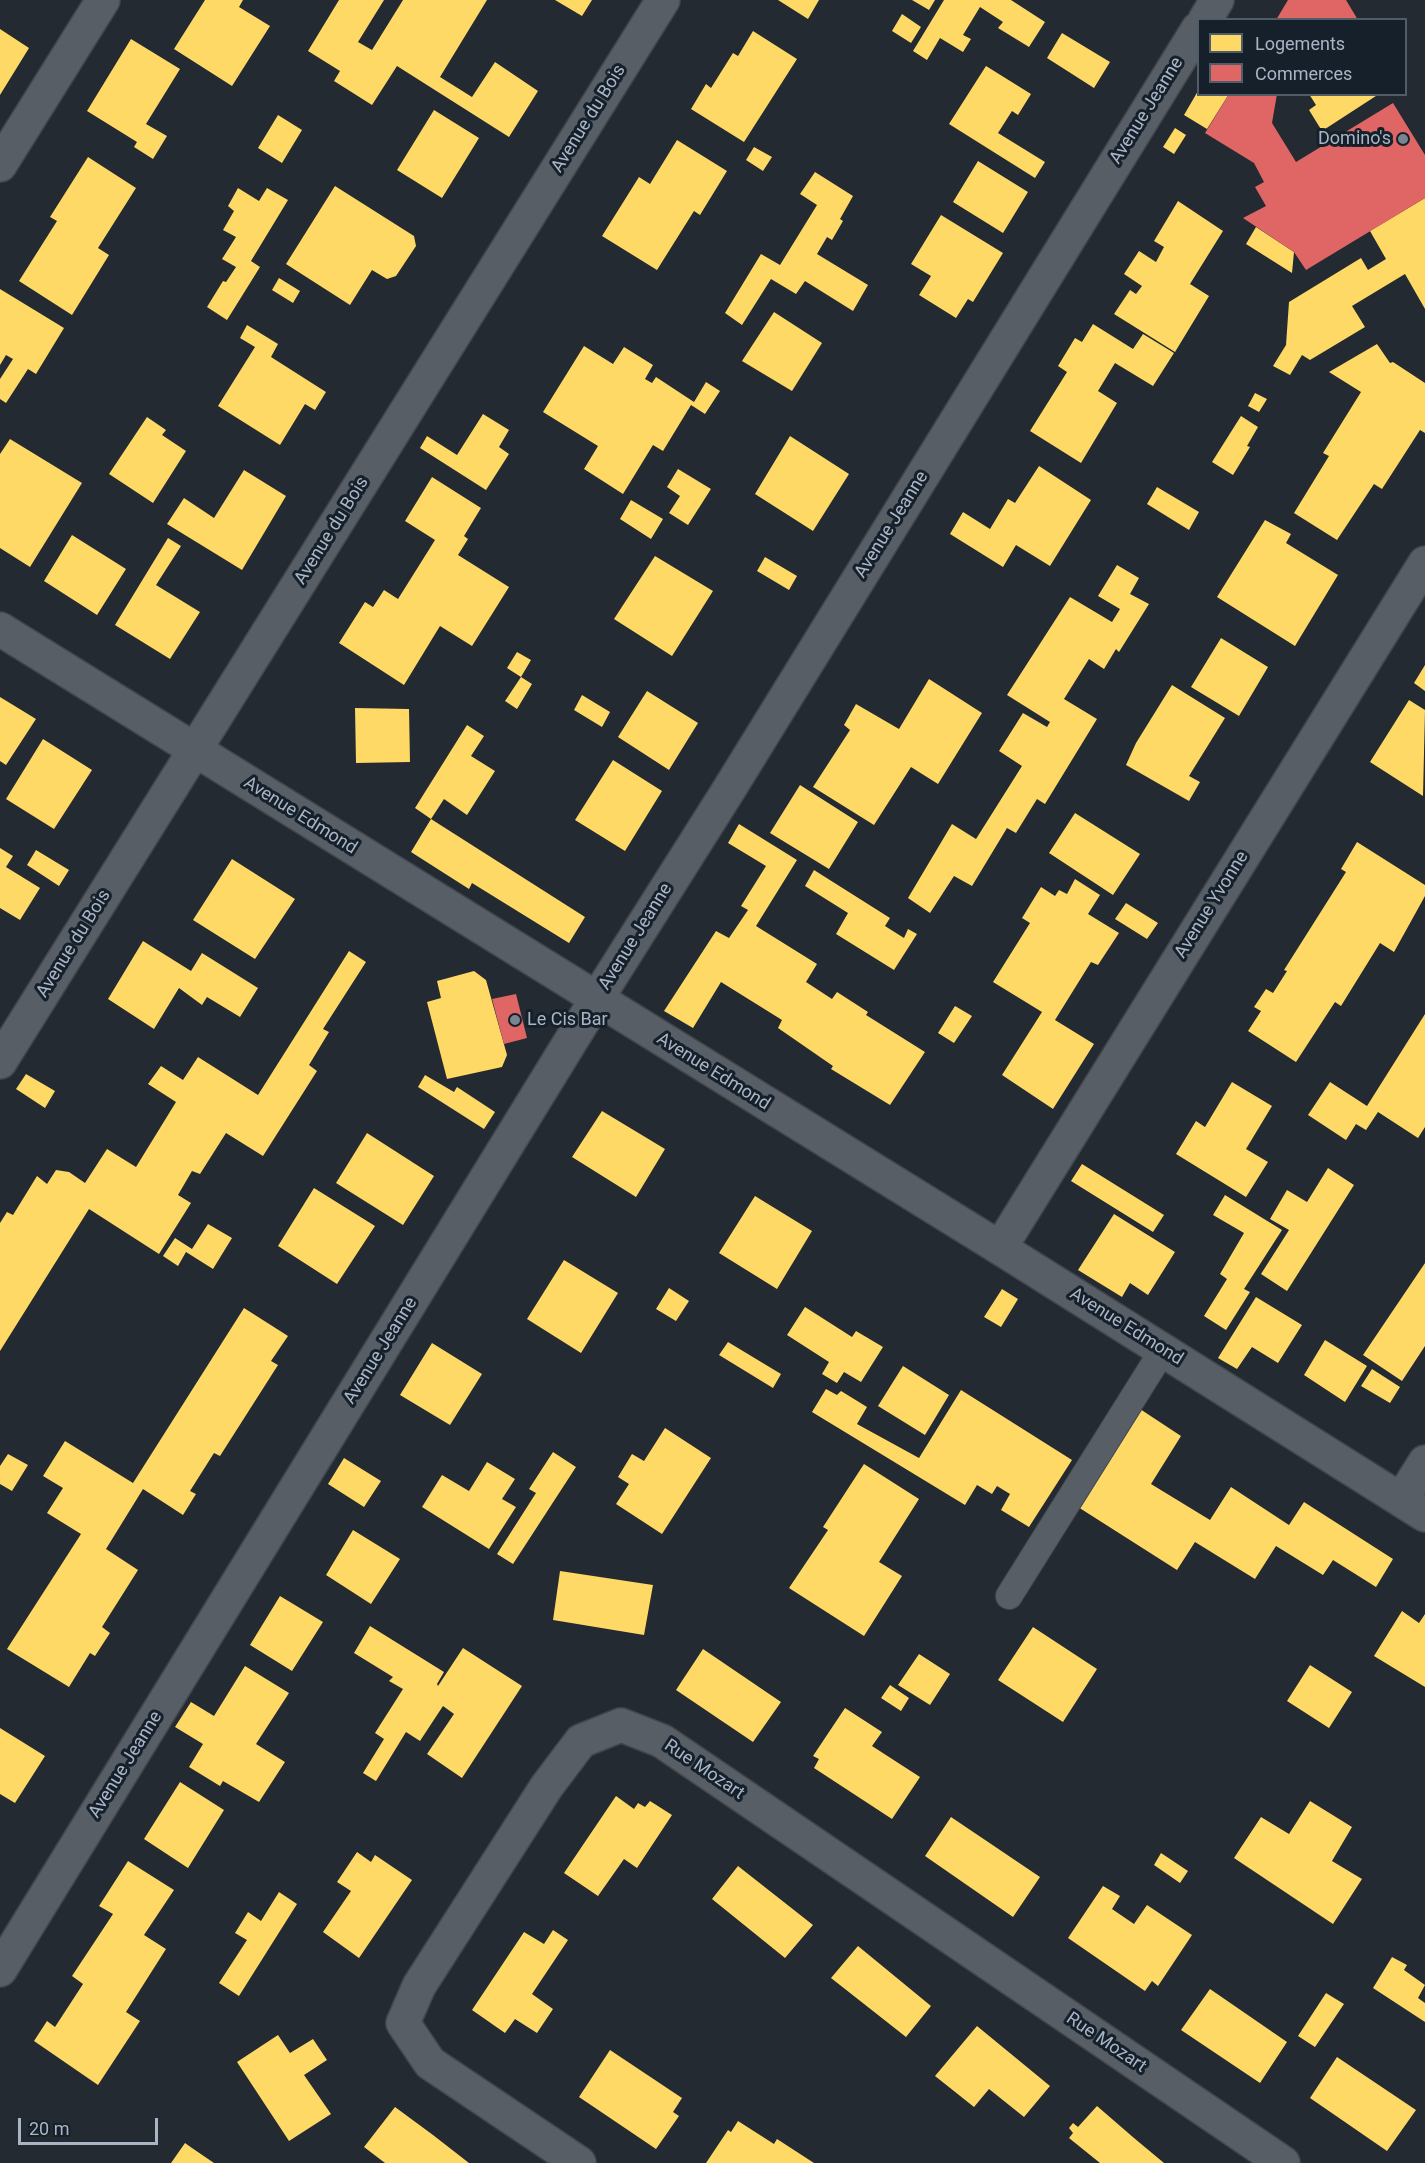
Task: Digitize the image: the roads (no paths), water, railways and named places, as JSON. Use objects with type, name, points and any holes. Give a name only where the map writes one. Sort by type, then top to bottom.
[{"type":"street","points":[[0,165],[103,0]]},
{"type":"street","name":"Avenue du Bois","points":[[0,1062],[663,0]]},
{"type":"street","points":[[1206,18],[1217,0]]},
{"type":"street","name":"Avenue Jeanne","points":[[0,1970],[596,1000],[735,781],[1197,31]]},
{"type":"street","name":"Avenue Yvonne","points":[[1000,1248],[1425,563]]},
{"type":"street","name":"Avenue Edmond","points":[[0,629],[1000,1248],[1413,1507]]},
{"type":"street","points":[[1413,1507],[1425,1462]]},
{"type":"street","name":"Rue Mozart","points":[[579,2163],[430,2062],[403,2023],[419,1986],[547,1786],[581,1741],[621,1725],[662,1741],[1283,2163]]},
{"type":"lane","points":[[1009,1596],[1163,1350]]},
{"type":"place","name":"Domino's","points":[[1403,139]]},
{"type":"place","name":"Le Cis Bar","points":[[515,1020]]}]
